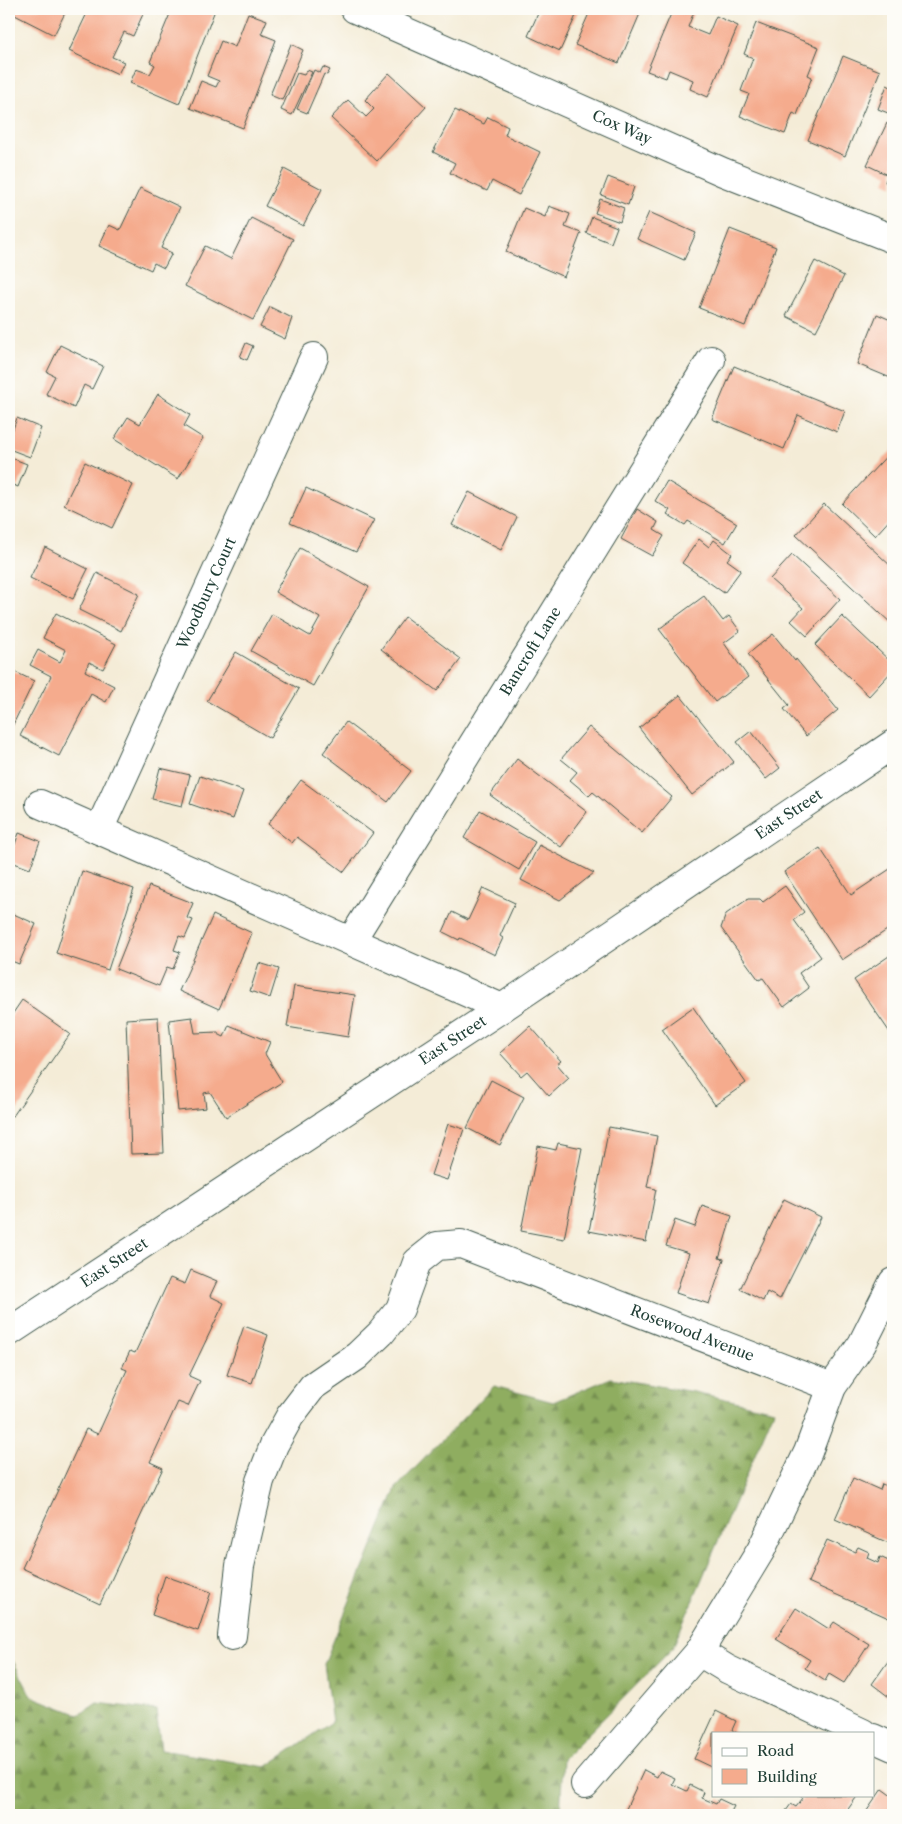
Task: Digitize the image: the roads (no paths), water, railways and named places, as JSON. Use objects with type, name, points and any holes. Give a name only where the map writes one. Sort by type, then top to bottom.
[{"type":"street","name":"Cox Way","points":[[355,9],[723,172],[893,239]]},
{"type":"street","name":"Woodbury Court","points":[[99,830],[314,357]]},
{"type":"street","name":"Bancroft Lane","points":[[351,941],[711,360]]},
{"type":"street","name":"East Street","points":[[9,1332],[502,1008],[893,744]]},
{"type":"street","points":[[40,804],[502,1008]]},
{"type":"street","name":"Rosewood Avenue","points":[[232,1636],[240,1566],[260,1481],[274,1445],[290,1416],[313,1386],[357,1356],[381,1333],[400,1309],[417,1262],[436,1246],[461,1244],[832,1387]]},
{"type":"street","points":[[585,1784],[699,1652],[761,1550],[808,1452],[832,1387],[862,1344],[893,1282]]},
{"type":"street","points":[[699,1652],[727,1669],[861,1732]]},
{"type":"street","points":[[874,1738],[893,1747]]}]
